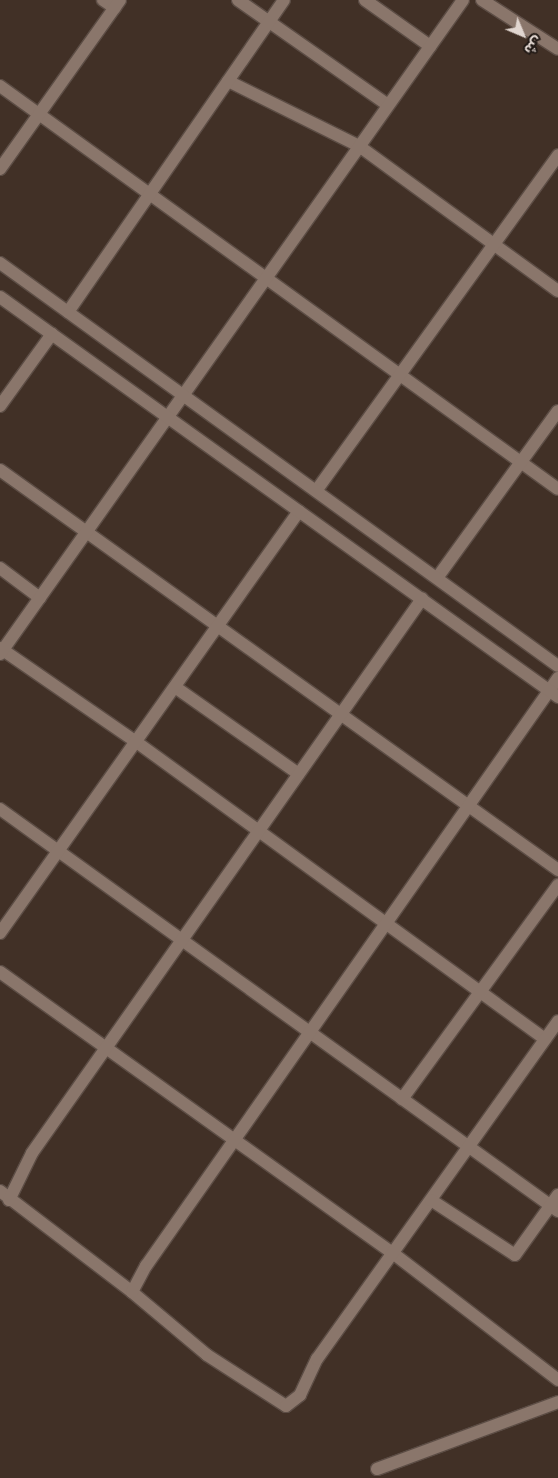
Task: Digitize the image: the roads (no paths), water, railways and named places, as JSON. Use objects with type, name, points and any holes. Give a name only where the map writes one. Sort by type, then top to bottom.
[{"type":"street","points":[[0,169],[118,4],[104,0]]},
{"type":"street","points":[[238,0],[388,106]]},
{"type":"street","points":[[68,312],[284,0]]},
{"type":"street","points":[[365,0],[430,46]]},
{"type":"street","points":[[463,0],[1,651],[135,741],[385,925],[481,991],[545,1039]]},
{"type":"street","points":[[482,0],[558,49]]},
{"type":"street","points":[[228,80],[359,146],[558,291]]},
{"type":"street","points":[[0,86],[522,461],[558,489]]},
{"type":"street","points":[[316,491],[493,244],[556,162]]},
{"type":"street","points":[[0,263],[558,666]]},
{"type":"street","points":[[0,297],[553,694]]},
{"type":"street","points":[[0,406],[52,334]]},
{"type":"street","points":[[437,578],[558,411]]},
{"type":"street","points":[[0,470],[86,533],[470,804],[558,870]]},
{"type":"street","points":[[0,933],[299,511]]},
{"type":"street","points":[[0,568],[40,598]]},
{"type":"street","points":[[422,600],[4,1195],[132,1292],[207,1355],[286,1406],[300,1395],[317,1360],[558,1021]]},
{"type":"street","points":[[132,1292],[146,1266],[470,804],[553,694],[558,678]]},
{"type":"street","points":[[175,687],[299,774]]},
{"type":"street","points":[[0,808],[402,1099],[555,1203],[515,1254],[430,1200]]},
{"type":"street","points":[[402,1099],[558,885]]},
{"type":"street","points":[[0,972],[394,1254],[558,1380]]},
{"type":"street","points":[[377,1469],[558,1402]]}]
